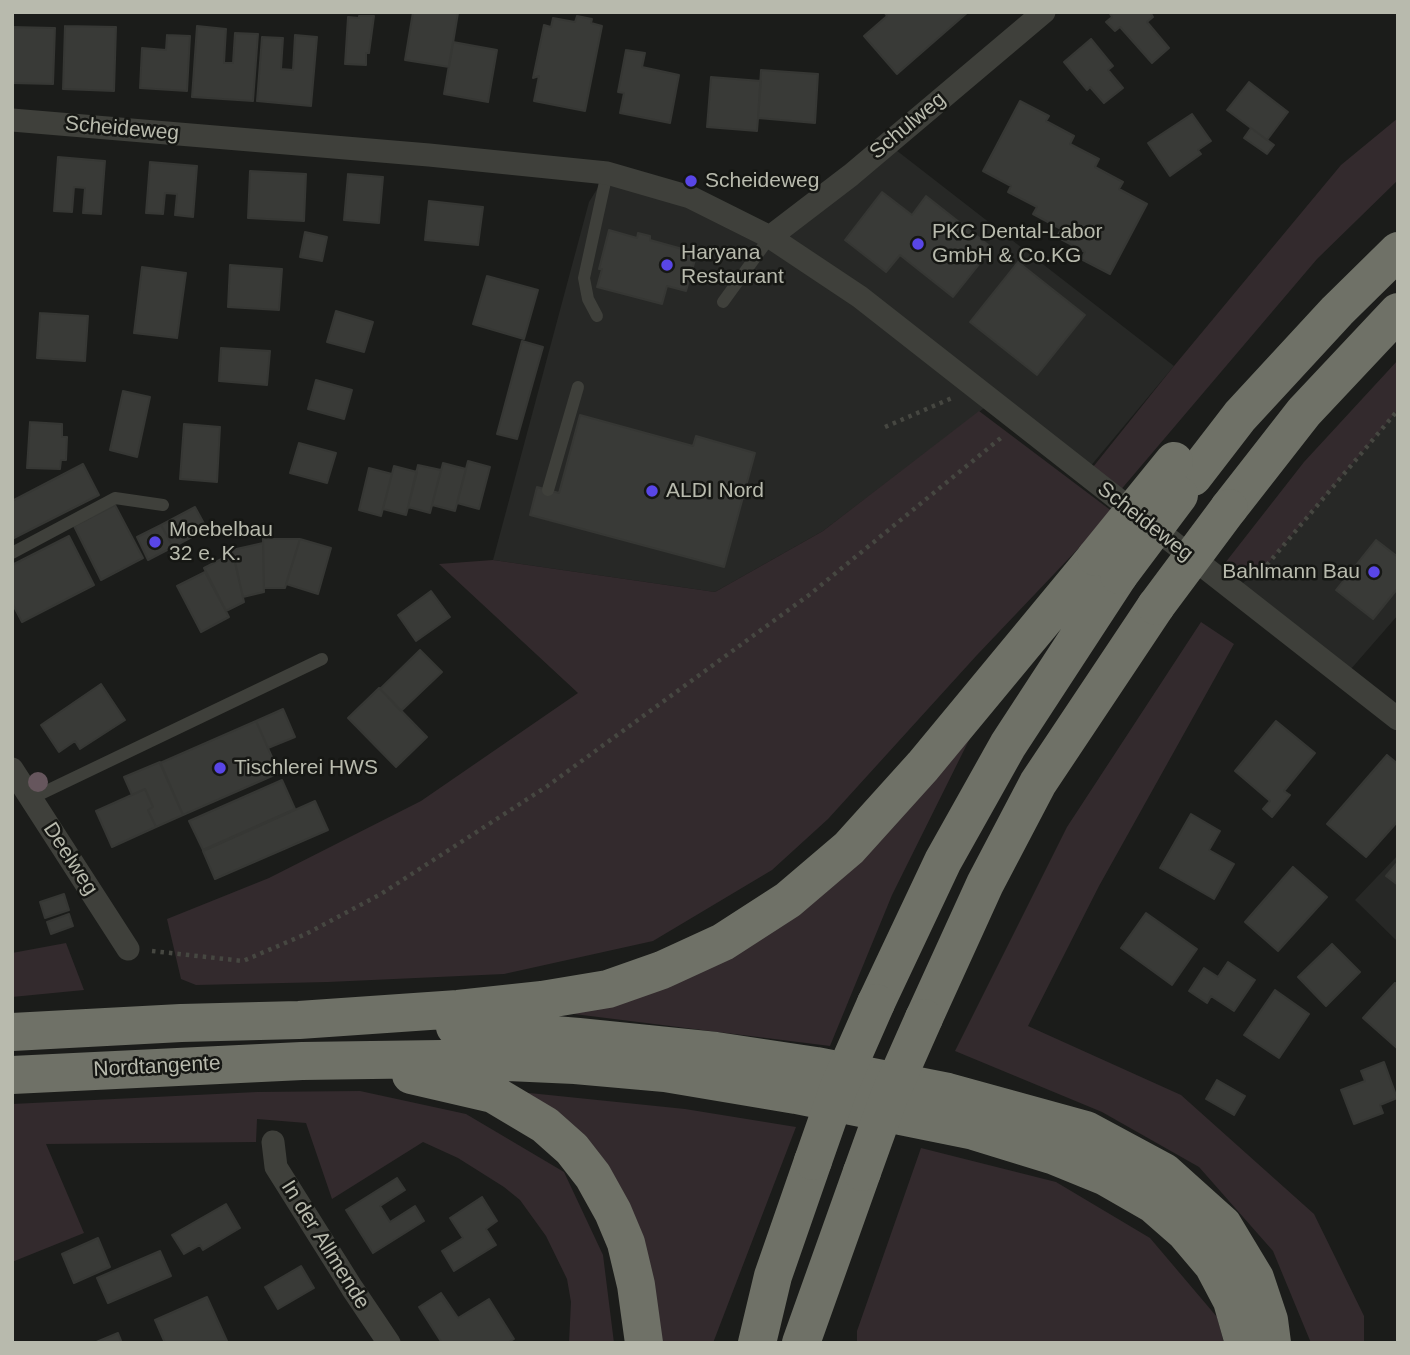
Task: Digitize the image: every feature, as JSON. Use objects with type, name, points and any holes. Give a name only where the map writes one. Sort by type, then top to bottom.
[{"type":"highway","points":[[299,1020],[458,1009],[595,991],[662,970],[723,942],[788,900],[849,848],[1107,566],[1183,469],[1240,416],[1337,311],[1398,251]]},
{"type":"highway","points":[[801,1343],[889,1097],[985,884],[1038,783],[1156,606],[1229,508],[1304,412],[1398,312]]},
{"type":"highway","points":[[757,1343],[774,1276],[813,1161],[839,1087],[876,1003],[943,861],[1107,566]]},
{"type":"highway","points":[[299,1020],[436,1026],[716,1051],[816,1066],[948,1092],[1086,1130],[1164,1172],[1223,1225],[1255,1278],[1269,1320],[1272,1343]]},
{"type":"highway","name":"Nordtangente","points":[[12,1032],[299,1020]]},
{"type":"highway","points":[[302,1061],[441,1059],[575,1065],[665,1073],[796,1095],[974,1132],[1052,1154],[1106,1177],[1153,1204],[1185,1232],[1213,1265],[1232,1301],[1244,1343]]},
{"type":"highway","points":[[302,1061],[394,1072],[493,1094],[545,1125],[572,1149],[593,1176],[613,1212],[626,1243],[636,1285],[644,1343]]},
{"type":"highway","name":"Nordtangente","points":[[12,1074],[302,1061]]},
{"type":"highway","points":[[829,1343],[858,1249],[862,1172]]},
{"type":"street","name":"Schulweg","points":[[770,237],[850,175],[1044,12]]},
{"type":"street","name":"Scheideweg","points":[[12,120],[429,155],[607,173],[690,197],[770,237],[860,297],[1398,719]]},
{"type":"street","name":"Deelweg","points":[[12,769],[128,949]]},
{"type":"street","name":"In der Allmende","points":[[273,1142],[276,1167],[389,1343]]},
{"type":"lane","points":[[597,316],[588,299],[584,278],[607,173]]},
{"type":"lane","points":[[723,302],[770,237]]},
{"type":"lane","points":[[548,490],[578,387]]},
{"type":"lane","points":[[12,553],[115,498],[163,505]]},
{"type":"lane","points":[[32,799],[322,659]]},
{"type":"path","points":[[885,427],[975,388]]},
{"type":"path","points":[[1233,590],[1266,566],[1398,410]]},
{"type":"path","points":[[128,949],[243,961],[306,934],[382,894],[546,787],[809,595],[1019,423]]},
{"type":"shaded area","points":[[1398,118],[1398,180],[1317,259],[1119,492],[1093,467],[1341,165]]},
{"type":"shaded area","points":[[887,143],[1174,366],[1084,474],[992,402],[823,531],[715,592],[493,560],[589,202],[607,173],[770,237]]},
{"type":"shaded area","points":[[1398,360],[1398,410],[1266,566],[1239,580],[1218,572],[1304,462]]},
{"type":"shaded area","points":[[1398,410],[1398,615],[1344,677],[1233,590],[1266,566]]},
{"type":"shaded area","points":[[979,411],[1113,512],[977,655],[828,819],[772,870],[653,941],[504,974],[196,985],[181,979],[167,919],[269,878],[421,801],[578,693],[439,564],[493,560],[715,592],[823,531]]},
{"type":"shaded area","points":[[1201,622],[1234,644],[1099,886],[1028,1026],[1181,1095],[1314,1214],[1364,1316],[1364,1343],[1311,1343],[1273,1251],[1199,1167],[1102,1112],[955,1051],[1067,827]]},
{"type":"shaded area","points":[[975,728],[892,895],[830,1046],[566,1013],[705,970]]},
{"type":"shaded area","points":[[1398,855],[1398,942],[1355,900]]},
{"type":"shaded area","points":[[66,943],[84,990],[12,997],[12,953]]},
{"type":"shaded area","points":[[360,1091],[466,1114],[564,1172],[603,1255],[614,1343],[569,1343],[571,1302],[567,1279],[546,1236],[520,1200],[504,1187],[458,1158],[423,1142],[332,1199],[306,1123],[257,1119],[256,1142],[46,1144],[84,1233],[12,1262],[12,1104],[257,1092]]},
{"type":"shaded area","points":[[510,1091],[685,1109],[796,1127],[713,1343],[653,1343],[647,1271]]},
{"type":"shaded area","points":[[921,1148],[1056,1182],[1150,1238],[1217,1317],[1224,1343],[857,1343],[857,1331]]},
{"type":"building","points":[[413,12],[458,13],[449,67],[405,60]]},
{"type":"building","points":[[884,12],[968,12],[897,74],[864,36],[887,16]]},
{"type":"building","points":[[1109,12],[1150,12],[1153,17],[1147,22],[1169,48],[1152,63],[1120,27],[1115,31],[1106,22],[1112,17]]},
{"type":"building","points":[[374,16],[366,65],[345,64],[348,17]]},
{"type":"building","points":[[577,16],[592,19],[591,23],[602,26],[585,111],[534,101],[539,76],[533,78],[544,25],[551,27],[553,18],[575,22]]},
{"type":"building","points":[[65,26],[116,27],[114,91],[63,89]]},
{"type":"building","points":[[197,26],[226,29],[224,63],[233,63],[235,33],[258,34],[253,101],[192,97]]},
{"type":"building","points":[[12,27],[55,28],[53,84],[12,83]]},
{"type":"building","points":[[167,35],[190,36],[187,91],[140,88],[142,48],[166,50]]},
{"type":"building","points":[[295,35],[317,37],[311,106],[257,101],[262,37],[283,38],[281,69],[293,70]]},
{"type":"building","points":[[1091,39],[1113,66],[1108,70],[1123,88],[1104,103],[1090,87],[1087,90],[1064,62]]},
{"type":"building","points":[[453,42],[497,50],[488,102],[444,94]]},
{"type":"building","points":[[626,50],[645,53],[642,67],[679,75],[670,123],[620,113],[624,93],[618,92]]},
{"type":"building","points":[[761,70],[818,74],[815,123],[758,118]]},
{"type":"building","points":[[711,77],[761,81],[757,131],[707,127]]},
{"type":"building","points":[[1249,82],[1288,112],[1267,140],[1227,110]]},
{"type":"building","points":[[1020,101],[1049,116],[1046,121],[1074,136],[1070,144],[1099,159],[1095,167],[1123,182],[1119,189],[1147,204],[1110,274],[1081,259],[1085,252],[1057,237],[1061,229],[1033,214],[1037,207],[1008,192],[1011,186],[983,171]]},
{"type":"building","points":[[1192,114],[1211,141],[1198,150],[1201,154],[1170,176],[1148,143]]},
{"type":"building","points":[[1251,128],[1274,145],[1267,154],[1244,138]]},
{"type":"building","points":[[58,157],[105,161],[101,214],[83,213],[85,188],[74,187],[72,212],[54,211]]},
{"type":"building","points":[[150,162],[197,166],[193,217],[175,215],[177,194],[165,193],[163,214],[146,213]]},
{"type":"building","points":[[250,171],[306,174],[304,221],[248,218]]},
{"type":"building","points":[[348,174],[383,177],[379,223],[344,220]]},
{"type":"building","name":"PKC Dental-Labor GmbH & Co.KG","points":[[882,192],[912,215],[926,196],[992,248],[953,297],[900,255],[886,272],[845,240]]},
{"type":"building","points":[[429,201],[483,207],[478,245],[425,240]]},
{"type":"building","points":[[609,230],[637,238],[638,233],[650,236],[650,240],[697,253],[686,291],[667,286],[662,304],[597,287]]},
{"type":"building","points":[[305,232],[327,237],[322,261],[300,257]]},
{"type":"building","points":[[1018,262],[1085,315],[1037,375],[970,322]]},
{"type":"building","points":[[230,265],[282,269],[279,310],[228,307]]},
{"type":"building","points":[[142,267],[186,273],[177,338],[134,333]]},
{"type":"building","points":[[487,276],[538,290],[524,339],[473,324]]},
{"type":"building","points":[[336,311],[373,322],[364,352],[327,342]]},
{"type":"building","points":[[40,313],[88,316],[85,361],[37,358]]},
{"type":"building","points":[[522,341],[543,347],[517,439],[497,434]]},
{"type":"building","points":[[221,348],[270,351],[267,385],[219,381]]},
{"type":"building","points":[[316,380],[352,390],[344,419],[308,409]]},
{"type":"building","points":[[123,391],[150,397],[137,457],[110,450]]},
{"type":"building","name":"ALDI Nord","points":[[580,415],[693,446],[696,436],[755,453],[724,567],[530,515],[537,487],[559,493]]},
{"type":"building","points":[[30,422],[62,424],[62,437],[67,437],[66,460],[61,460],[60,469],[27,468]]},
{"type":"building","points":[[184,424],[220,427],[217,482],[180,479]]},
{"type":"building","points":[[299,443],[336,453],[327,483],[290,473]]},
{"type":"building","points":[[468,461],[490,467],[479,509],[457,503]]},
{"type":"building","points":[[443,463],[466,469],[455,511],[432,505]]},
{"type":"building","points":[[83,464],[99,495],[12,539],[12,501]]},
{"type":"building","points":[[418,465],[441,470],[430,513],[408,507]]},
{"type":"building","points":[[394,466],[417,472],[406,515],[383,509]]},
{"type":"building","points":[[369,468],[392,474],[381,516],[359,510]]},
{"type":"building","points":[[115,505],[143,558],[101,580],[74,526]]},
{"type":"building","points":[[195,507],[207,529],[173,547],[161,525]]},
{"type":"building","name":"Moebelbau 32 e. K.","points":[[161,525],[173,547],[148,560],[137,537]]},
{"type":"building","points":[[69,536],[94,585],[22,622],[12,603],[12,565]]},
{"type":"building","points":[[263,539],[300,539],[285,588],[264,588]]},
{"type":"building","points":[[300,539],[331,548],[318,594],[286,584]]},
{"type":"building","name":"Bahlmann Bau","points":[[1376,540],[1398,557],[1398,588],[1373,619],[1336,590]]},
{"type":"building","points":[[263,543],[264,592],[243,597],[232,550]]},
{"type":"building","points":[[233,553],[244,602],[226,611],[204,568]]},
{"type":"building","points":[[205,572],[229,617],[201,632],[177,586]]},
{"type":"building","points":[[431,591],[450,617],[416,641],[398,615]]},
{"type":"building","points":[[420,650],[442,672],[401,711],[380,689]]},
{"type":"building","points":[[101,684],[125,720],[80,749],[75,741],[59,752],[41,725]]},
{"type":"building","points":[[379,688],[427,737],[396,767],[348,718]]},
{"type":"building","points":[[283,709],[295,737],[268,748],[256,721]]},
{"type":"building","name":"Tischlerei HWS","points":[[256,721],[279,773],[183,815],[160,763]]},
{"type":"building","points":[[1276,721],[1315,753],[1284,791],[1290,795],[1272,817],[1263,809],[1270,801],[1235,771]]},
{"type":"building","points":[[1387,755],[1398,764],[1398,821],[1366,857],[1327,824]]},
{"type":"building","points":[[160,762],[183,815],[156,827],[148,810],[153,807],[145,789],[132,795],[124,777]]},
{"type":"building","points":[[282,780],[295,809],[203,850],[189,821]]},
{"type":"building","points":[[145,789],[153,807],[148,810],[156,827],[112,847],[96,811]]},
{"type":"building","points":[[315,801],[328,830],[215,879],[203,851]]},
{"type":"building","points":[[1191,814],[1220,831],[1209,850],[1234,864],[1214,899],[1160,868]]},
{"type":"building","points":[[1398,862],[1398,885],[1386,876]]},
{"type":"building","points":[[1293,867],[1327,897],[1278,951],[1245,922]]},
{"type":"building","points":[[64,894],[69,910],[45,918],[40,902]]},
{"type":"building","points":[[1146,913],[1197,949],[1172,985],[1121,948]]},
{"type":"building","points":[[69,914],[73,926],[51,934],[47,922]]},
{"type":"building","points":[[1332,944],[1360,972],[1326,1006],[1298,977]]},
{"type":"building","points":[[1228,962],[1255,980],[1234,1011],[1211,996],[1207,1003],[1189,991],[1204,968],[1218,977]]},
{"type":"building","points":[[1395,983],[1398,986],[1398,1049],[1363,1018]]},
{"type":"building","points":[[1275,990],[1309,1014],[1279,1058],[1244,1035]]},
{"type":"building","points":[[1384,1062],[1397,1098],[1380,1105],[1383,1113],[1354,1124],[1341,1090],[1365,1081],[1361,1071]]},
{"type":"building","points":[[1217,1080],[1245,1096],[1234,1115],[1206,1099]]},
{"type":"building","points":[[397,1178],[405,1190],[380,1206],[390,1222],[415,1206],[424,1221],[373,1253],[346,1210]]},
{"type":"building","points":[[482,1197],[497,1221],[486,1229],[496,1245],[454,1271],[442,1251],[463,1238],[450,1218]]},
{"type":"building","points":[[226,1204],[240,1228],[203,1250],[200,1245],[184,1254],[172,1235]]},
{"type":"building","points":[[98,1238],[110,1267],[74,1283],[62,1254]]},
{"type":"building","points":[[160,1251],[171,1276],[108,1303],[97,1278]]},
{"type":"building","points":[[301,1266],[314,1288],[278,1309],[265,1287]]},
{"type":"building","points":[[441,1293],[458,1318],[489,1299],[514,1339],[507,1343],[442,1343],[419,1307]]},
{"type":"building","points":[[207,1297],[227,1341],[165,1343],[155,1320]]},
{"type":"building","points":[[118,1333],[122,1343],[94,1343]]},
{"type":"place","name":"Scheideweg","points":[[691,181]]},
{"type":"place","name":"PKC Dental-Labor GmbH & Co.KG","points":[[918,244]]},
{"type":"place","name":"Haryana Restaurant","points":[[667,265]]},
{"type":"place","name":"ALDI Nord","points":[[652,491]]},
{"type":"place","name":"Moebelbau 32 e. K.","points":[[155,542]]},
{"type":"place","name":"Bahlmann Bau","points":[[1374,572]]},
{"type":"place","name":"Tischlerei HWS","points":[[220,768]]}]
